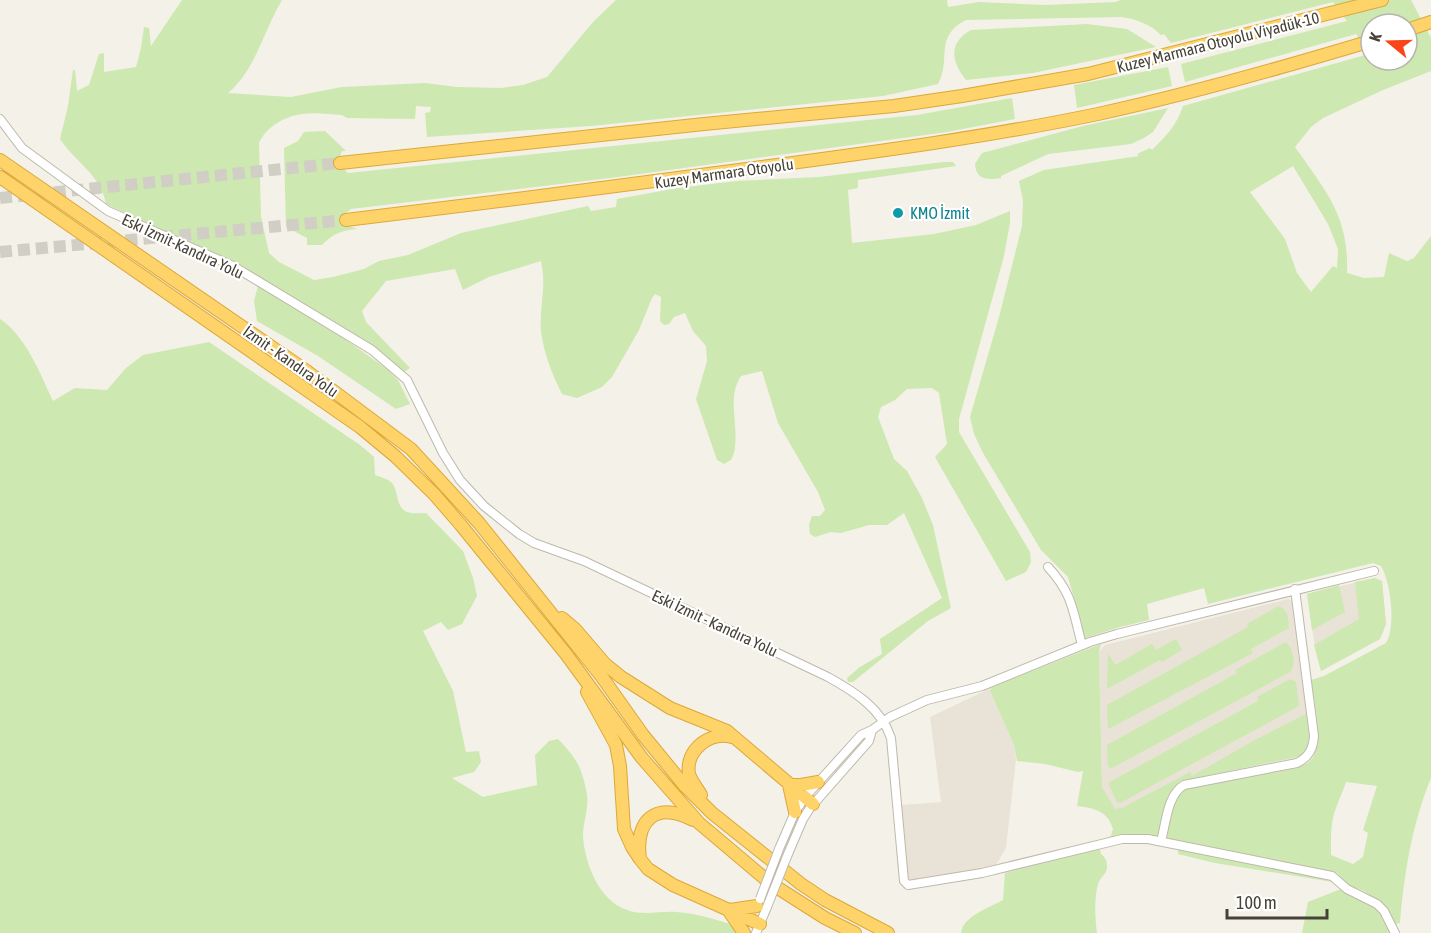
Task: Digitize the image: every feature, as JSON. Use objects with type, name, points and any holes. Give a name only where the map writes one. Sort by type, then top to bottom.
[{"type":"highway","name":"Kuzey Marmara Otoyolu Viyadük-10","points":[[340,163],[894,106],[1088,74],[1382,0]]},
{"type":"highway","name":"Kuzey Marmara Otoyolu","points":[[346,219],[614,188],[903,148],[1100,113],[1240,78],[1359,44]]},
{"type":"highway","name":"İzmit - Kandıra Yolu","points":[[0,160],[308,372],[411,449],[479,523],[544,604]]},
{"type":"highway","points":[[0,177],[360,427],[395,456],[434,494],[566,654],[642,758],[699,823],[770,883],[825,918],[855,933]]},
{"type":"highway","points":[[544,604],[575,629],[605,664],[621,677],[670,708],[727,731],[809,800]]},
{"type":"highway","points":[[544,604],[602,677],[643,735],[684,785],[712,813],[825,900],[888,933]]},
{"type":"highway","points":[[566,654],[616,745],[620,765],[624,829],[640,859],[648,869],[661,878],[756,926]]},
{"type":"highway","points":[[712,813],[689,773],[692,754],[707,739],[726,735],[736,738]]},
{"type":"highway","points":[[789,785],[818,782]]},
{"type":"highway","points":[[789,785],[795,812]]},
{"type":"highway","points":[[640,859],[642,828],[655,814],[664,811],[676,812],[699,823]]},
{"type":"highway","points":[[728,910],[761,904]]},
{"type":"highway","points":[[728,910],[746,933]]},
{"type":"street","name":"Eskı İzmit-Kandıra Yolu","points":[[0,119],[22,148],[108,212],[233,267],[372,350],[407,380],[460,480],[484,506],[534,543]]},
{"type":"street","name":"Eski İzmit - Kandıra Yolu","points":[[534,543],[584,561],[828,677],[850,689],[868,703],[884,722]]},
{"type":"street","points":[[1048,567],[1069,594],[1082,645]]},
{"type":"street","points":[[761,904],[788,854],[818,782],[861,735],[897,713],[927,700],[982,686],[1082,645],[1117,634],[1374,571]]},
{"type":"street","points":[[1161,842],[1171,803],[1184,785],[1297,763],[1304,760],[1310,753],[1314,736],[1295,589]]},
{"type":"street","points":[[884,722],[891,738],[904,881],[908,885],[982,873],[1122,839],[1148,839],[1332,876],[1347,889],[1377,904],[1384,911],[1395,933]]},
{"type":"street","points":[[746,933],[756,926],[779,849],[795,812],[869,741],[872,730]]},
{"type":"shaded area","points":[[1375,578],[1382,581],[1386,624],[1380,639],[1321,671],[1307,594]]},
{"type":"shaded area","points":[[1288,599],[1292,601],[1310,743],[1180,781],[1171,791],[1158,836],[1119,826],[1102,787],[1099,652],[1105,645]]},
{"type":"shaded area","points":[[991,688],[990,691],[1014,745],[1016,759],[1006,848],[994,868],[915,882],[908,878],[901,805],[941,802],[930,717]]},
{"type":"green space","points":[[182,0],[282,0],[246,73],[228,93],[291,97],[342,87],[425,83],[457,87],[501,88],[523,85],[547,77],[594,21],[616,0],[947,0],[948,7],[979,2],[1046,5],[1120,0],[1411,0],[1417,12],[1359,12],[1359,39],[1356,34],[1185,82],[1181,64],[1347,21],[1333,2],[1171,43],[1164,34],[1161,35],[1147,25],[1121,17],[966,20],[956,27],[946,41],[944,66],[938,84],[883,96],[591,126],[427,137],[425,113],[430,112],[431,107],[416,106],[415,119],[347,118],[342,115],[307,113],[283,120],[266,132],[259,143],[261,217],[269,253],[279,262],[314,280],[364,269],[379,261],[408,255],[461,233],[588,206],[591,211],[616,207],[617,199],[678,188],[737,181],[819,177],[953,162],[956,166],[858,180],[858,188],[848,190],[852,243],[934,234],[976,225],[1010,211],[1004,256],[959,419],[959,432],[1030,552],[1031,562],[1026,572],[1006,581],[935,457],[947,444],[939,393],[932,388],[907,389],[895,400],[881,407],[878,417],[894,459],[907,471],[922,498],[933,525],[951,608],[928,621],[853,682],[848,682],[847,678],[882,654],[880,639],[942,598],[904,513],[887,525],[869,525],[815,537],[810,534],[809,525],[812,516],[820,516],[825,510],[818,492],[778,423],[762,371],[741,376],[737,384],[734,401],[735,450],[731,460],[724,464],[717,460],[696,399],[707,361],[706,346],[693,331],[685,313],[674,317],[669,324],[664,325],[660,321],[661,297],[655,294],[639,330],[612,377],[602,387],[577,398],[562,394],[549,364],[541,331],[543,271],[541,261],[489,277],[463,290],[455,269],[386,281],[362,311],[366,322],[410,368],[404,372],[379,351],[248,270],[106,204],[99,185],[60,139],[73,70],[75,70],[77,91],[89,85],[99,54],[104,53],[104,72],[136,67],[144,27],[149,28],[151,46]]},
{"type":"green space","points":[[1419,15],[1431,38],[1431,71],[1323,118],[1311,127],[1295,147],[1326,191],[1340,220],[1347,253],[1347,273],[1364,278],[1384,277],[1389,253],[1407,261],[1414,258],[1431,236],[1431,778],[1424,795],[1410,849],[1400,923],[1396,924],[1380,902],[1364,891],[1348,885],[1337,873],[1167,838],[1175,802],[1190,787],[1297,768],[1310,761],[1317,745],[1318,734],[1311,680],[1324,676],[1386,643],[1389,636],[1390,593],[1381,566],[1373,563],[1208,604],[1204,588],[1147,604],[1149,620],[1085,638],[1068,577],[1041,550],[974,434],[970,417],[1022,226],[1023,201],[1019,181],[1044,170],[1139,156],[1137,154],[1150,148],[1152,150],[1166,135],[1178,119],[1183,106],[1359,57],[1359,72],[1419,72]],"holes":[[[1293,166],[1328,224],[1338,249],[1337,268],[1333,266],[1311,292],[1297,273],[1285,239],[1250,192]],[[1346,782],[1377,786],[1363,830],[1368,833],[1363,857],[1353,864],[1331,855],[1333,820]]]},
{"type":"green space","points":[[1087,24],[1127,29],[1156,47],[1033,73],[966,80],[957,66],[955,47],[958,41],[971,30]]},
{"type":"green space","points":[[1168,67],[1172,86],[1077,108],[1074,85]]},
{"type":"green space","points":[[1012,98],[1015,119],[947,132],[618,177],[351,209],[346,213],[349,226],[357,229],[338,233],[322,245],[307,245],[307,238],[286,227],[284,148],[298,141],[304,132],[325,131],[346,151],[342,151],[340,161],[348,173],[917,115]]},
{"type":"green space","points":[[1168,108],[1153,132],[1131,144],[1048,154],[1001,178],[983,178],[976,169],[975,164],[982,153],[1083,126]]},
{"type":"green space","points":[[258,286],[342,337],[387,369],[398,380],[410,404],[396,409],[318,356],[257,321],[254,301]]},
{"type":"green space","points":[[0,319],[25,345],[53,401],[75,388],[107,390],[126,368],[143,355],[209,342],[360,445],[374,457],[375,475],[392,483],[403,510],[412,513],[426,513],[463,551],[473,578],[477,596],[462,624],[448,630],[441,622],[423,631],[453,691],[466,752],[479,751],[481,762],[474,772],[452,778],[483,797],[537,785],[535,755],[549,741],[558,739],[570,752],[581,770],[587,795],[583,835],[586,857],[595,879],[608,898],[633,912],[683,913],[713,919],[734,925],[737,933],[0,933]]},
{"type":"green space","points":[[1375,578],[1382,581],[1386,624],[1380,639],[1321,671],[1314,645],[1359,619],[1355,582]]},
{"type":"green space","points":[[1339,585],[1345,612],[1312,630],[1307,594]]},
{"type":"green space","points":[[1278,606],[1286,612],[1289,628],[1251,649],[1253,653],[1108,729],[1107,705],[1248,627],[1247,624]]},
{"type":"green space","points":[[1176,639],[1182,650],[1107,689],[1108,653],[1115,665],[1152,644],[1156,650]]},
{"type":"green space","points":[[1286,642],[1293,657],[1290,672],[1112,768],[1108,767],[1107,745],[1237,673],[1235,670]]},
{"type":"green space","points":[[1101,644],[1099,652],[1102,787],[1115,809],[1122,808],[1190,772],[1192,776],[1306,714],[1310,743],[1303,756],[1180,781],[1171,791],[1157,838],[1096,843],[1111,836],[1113,829],[1104,814],[1077,806],[1083,771],[1017,761],[1014,745],[990,691],[999,684]]},
{"type":"green space","points":[[1290,679],[1296,682],[1299,706],[1120,803],[1117,802],[1108,783],[1258,701],[1257,697]]},
{"type":"green space","points":[[1100,849],[1107,867],[1097,890],[1095,909],[1097,933],[961,933],[971,917],[1003,900],[1005,873]]},
{"type":"green space","points":[[1178,849],[1263,865],[1335,882],[1350,896],[1376,909],[1382,915],[1390,933],[1302,933],[1308,902],[1341,889],[1333,882],[1215,863],[1178,854]]},
{"type":"tunnel","points":[[0,198],[340,163]]},
{"type":"tunnel","points":[[0,252],[346,220]]},
{"type":"place","name":"KMO İzmit","points":[[898,213]]}]
